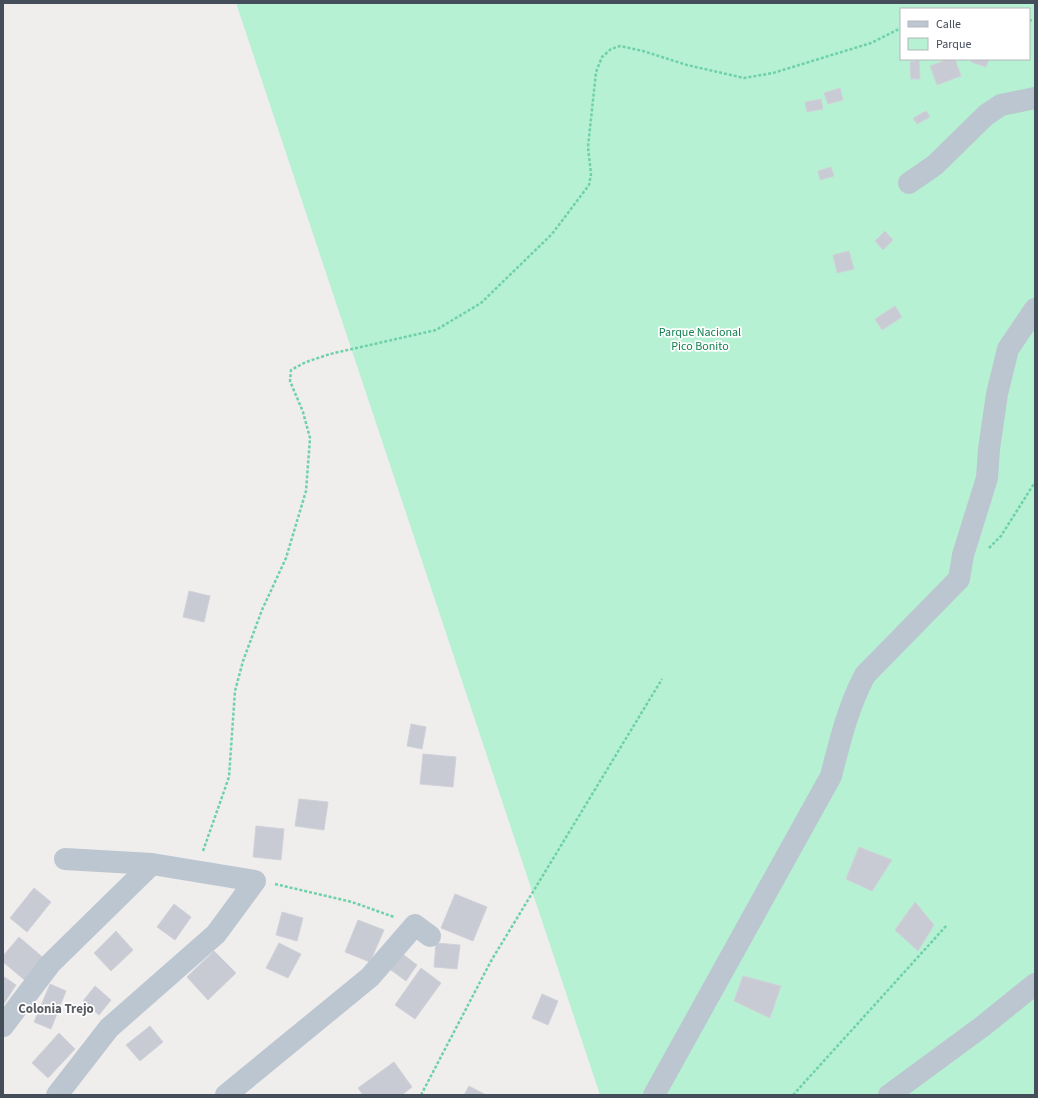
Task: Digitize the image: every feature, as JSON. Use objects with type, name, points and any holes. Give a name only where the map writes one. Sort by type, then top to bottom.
[{"type":"street","points":[[909,182],[935,165],[986,115],[1001,105],[1035,98]]},
{"type":"street","points":[[654,1095],[831,776],[842,732],[855,694],[865,675],[959,579],[963,555],[986,478],[997,394],[1008,349],[1035,309]]},
{"type":"street","points":[[57,1095],[109,1028],[216,934],[255,880],[152,864],[65,859]]},
{"type":"street","points":[[3,1026],[50,964],[152,864]]},
{"type":"street","points":[[226,1095],[370,977],[423,930]]},
{"type":"street","points":[[889,1095],[983,1026],[1035,984]]},
{"type":"path","points":[[196,871],[229,777],[235,691],[243,661],[262,610],[286,558],[306,491],[310,438],[303,412],[290,381],[291,370],[306,362],[330,354],[436,330],[481,304],[552,234],[589,185],[591,174],[588,147],[596,72],[602,57],[611,49],[620,46],[643,51],[687,65],[744,78],[773,73],[856,47],[900,28]]},
{"type":"path","points":[[985,552],[1001,536],[1035,482]]},
{"type":"path","points":[[421,1095],[495,955],[662,679]]},
{"type":"path","points":[[255,880],[281,884],[352,902],[423,930]]},
{"type":"path","points":[[792,1095],[947,924]]},
{"type":"green space","name":"Parque Nacional Pico Bonito","points":[[236,3],[1035,3],[1035,1095],[600,1095]]},
{"type":"building","points":[[919,60],[920,79],[911,79],[910,62]]},
{"type":"building","points":[[945,60],[955,60],[961,76],[937,85],[930,66]]},
{"type":"building","points":[[972,60],[989,60],[986,67],[971,62]]},
{"type":"building","points":[[840,88],[843,100],[828,104],[824,93]]},
{"type":"building","points":[[821,99],[823,109],[807,112],[805,102]]},
{"type":"building","points":[[926,111],[930,117],[917,124],[913,118]]},
{"type":"building","points":[[831,167],[834,176],[820,180],[818,171]]},
{"type":"building","points":[[885,231],[893,240],[883,250],[875,241]]},
{"type":"building","points":[[849,251],[854,269],[837,273],[833,255]]},
{"type":"building","points":[[895,306],[902,317],[882,330],[875,319]]},
{"type":"building","points":[[189,591],[210,596],[204,622],[183,617]]},
{"type":"building","points":[[411,724],[426,727],[422,749],[407,746]]},
{"type":"building","points":[[423,754],[456,757],[453,787],[420,784]]},
{"type":"building","points":[[299,799],[328,802],[324,830],[295,826]]},
{"type":"building","points":[[256,826],[284,829],[281,860],[253,857]]},
{"type":"building","points":[[859,847],[892,860],[872,891],[846,879]]},
{"type":"building","points":[[34,888],[51,902],[27,932],[10,918]]},
{"type":"building","points":[[455,894],[487,907],[473,941],[441,928]]},
{"type":"building","points":[[915,902],[934,925],[918,951],[895,930]]},
{"type":"building","points":[[174,904],[191,917],[175,940],[157,927]]},
{"type":"building","points":[[282,912],[303,918],[297,941],[276,935]]},
{"type":"building","points":[[358,920],[384,930],[370,962],[345,952]]},
{"type":"building","points":[[116,931],[133,950],[111,971],[94,953]]},
{"type":"building","points":[[19,937],[46,960],[27,982],[3,962],[3,956]]},
{"type":"building","points":[[279,943],[301,954],[288,978],[266,968]]},
{"type":"building","points":[[436,943],[460,945],[457,969],[434,967]]},
{"type":"building","points":[[396,949],[417,965],[406,981],[384,965]]},
{"type":"building","points":[[214,951],[236,973],[208,1000],[187,977]]},
{"type":"building","points":[[421,968],[441,983],[415,1019],[395,1005]]},
{"type":"building","points":[[3,976],[16,985],[3,1005]]},
{"type":"building","points":[[743,976],[781,986],[770,1018],[734,1001]]},
{"type":"building","points":[[50,984],[66,991],[51,1029],[34,1022]]},
{"type":"building","points":[[95,986],[111,1000],[99,1015],[83,1001]]},
{"type":"building","points":[[542,994],[558,1001],[548,1025],[532,1018]]},
{"type":"building","points":[[150,1026],[163,1042],[140,1061],[126,1045]]},
{"type":"building","points":[[59,1033],[75,1049],[48,1078],[32,1063]]},
{"type":"building","points":[[394,1062],[412,1087],[402,1095],[363,1095],[358,1088]]},
{"type":"building","points":[[469,1086],[486,1095],[464,1095]]},
{"type":"district","name":"Colonia Trejo","points":[[56,1009]]}]
